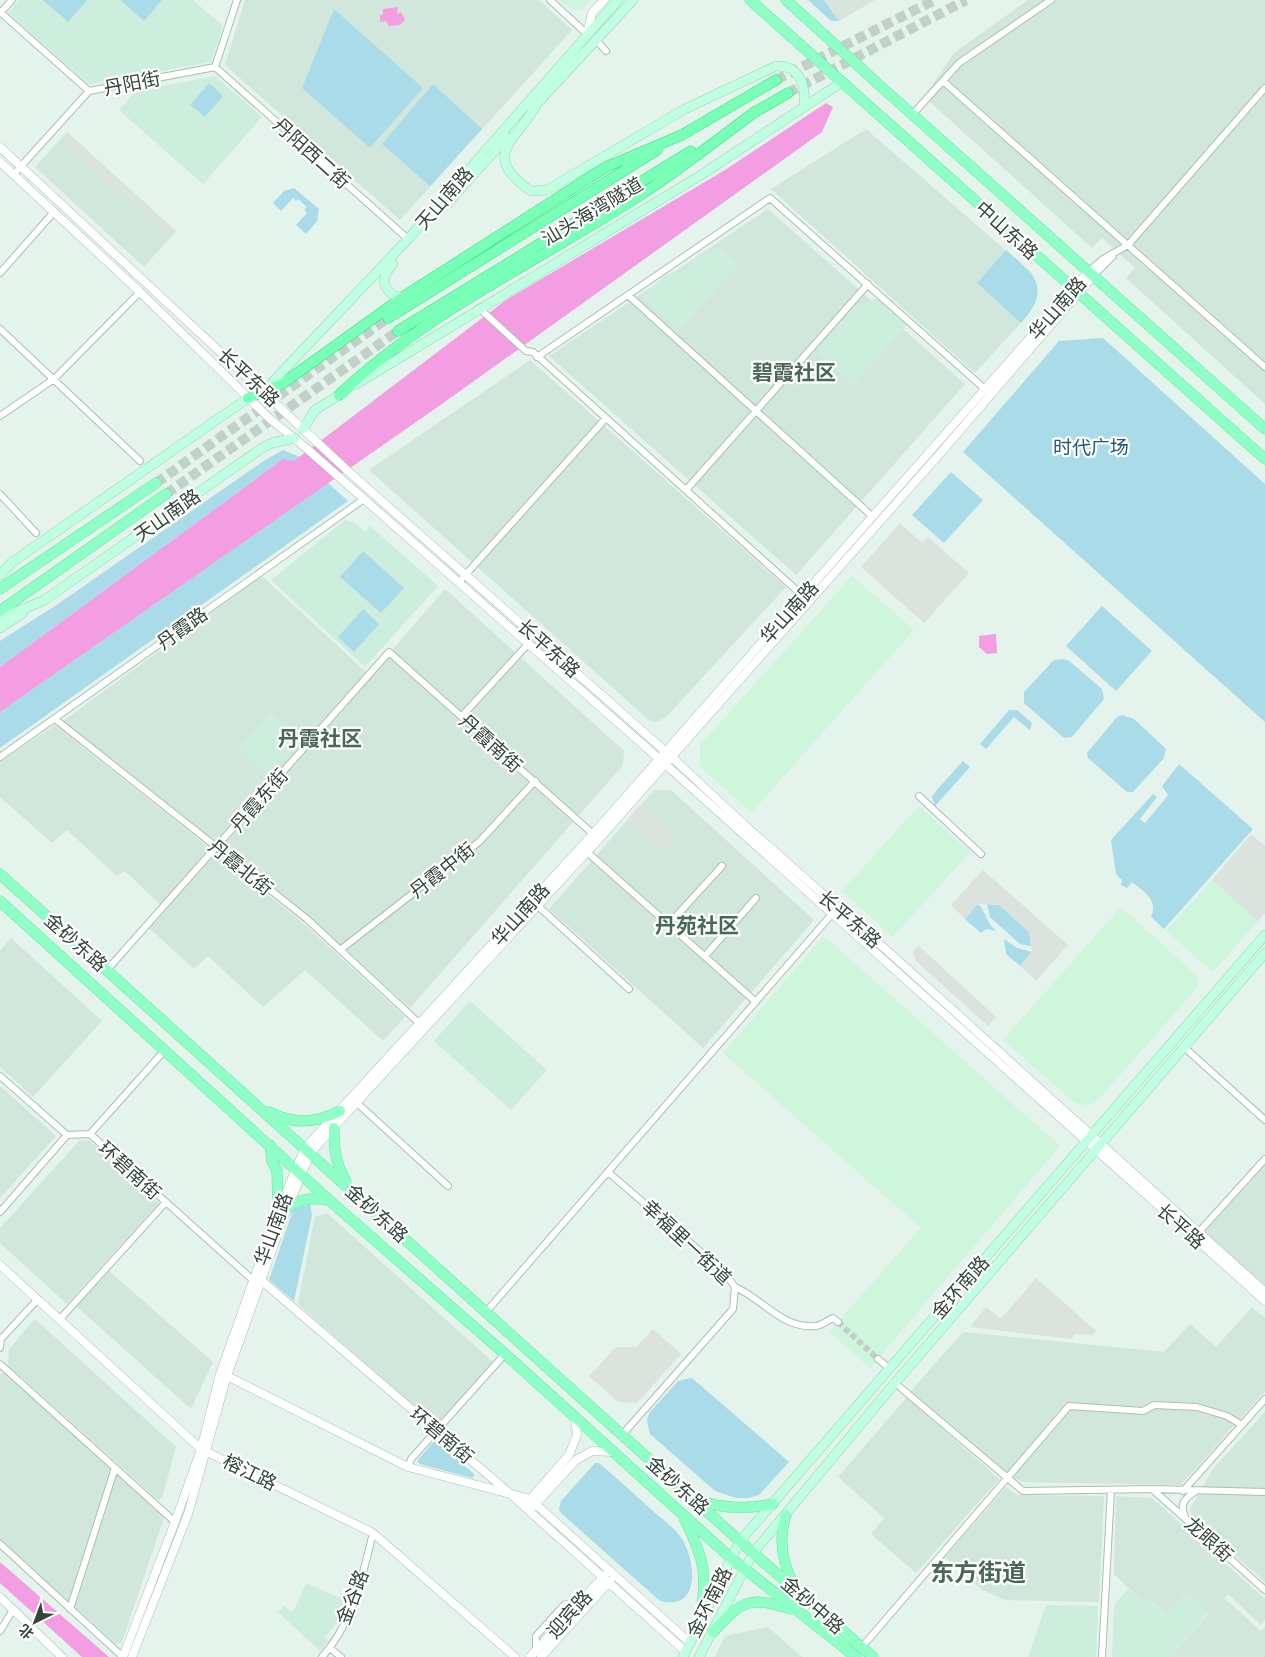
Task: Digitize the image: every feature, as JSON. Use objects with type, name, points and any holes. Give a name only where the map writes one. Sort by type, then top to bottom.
[{"type":"highway","name":"汕头海湾隧道","points":[[388,318],[684,134],[776,80]]},
{"type":"highway","name":"汕头海湾隧道","points":[[398,331],[788,93]]},
{"type":"highway","points":[[339,395],[361,374],[444,315],[640,196],[756,112]]},
{"type":"highway","points":[[248,398],[282,384],[403,297],[606,167],[684,134]]},
{"type":"main road","name":"天山南路","points":[[403,297],[394,296],[384,286],[383,280],[387,270],[537,104],[618,0]]},
{"type":"main road","name":"天山南路","points":[[264,391],[408,239],[591,37],[633,0]]},
{"type":"main road","name":"中山东路","points":[[750,0],[1265,459]]},
{"type":"main road","name":"中山东路","points":[[786,0],[912,115],[1265,429]]},
{"type":"main road","points":[[537,104],[528,121],[506,147],[503,155],[507,169],[512,176],[531,190],[547,190],[685,108],[776,66],[786,66],[793,69],[801,78],[805,92],[804,107]]},
{"type":"main road","points":[[303,429],[315,410],[701,175],[842,82]]},
{"type":"main road","points":[[0,570],[248,398]]},
{"type":"main road","name":"天山南路","points":[[0,628],[42,601],[262,448],[272,443],[295,438]]},
{"type":"main road","name":"天山南路","points":[[0,589],[156,483]]},
{"type":"main road","name":"天山南路","points":[[0,611],[166,494]]},
{"type":"main road","points":[[0,575],[11,562]]},
{"type":"main road","name":"天山南路","points":[[0,618],[42,601]]},
{"type":"main road","name":"金砂东路","points":[[0,874],[753,1553]]},
{"type":"main road","name":"金砂东路","points":[[0,901],[329,1200],[744,1569]]},
{"type":"main road","name":"金环南路","points":[[683,1655],[740,1541],[1265,935]]},
{"type":"main road","name":"金环南路","points":[[700,1657],[753,1553],[895,1383],[1265,954]]},
{"type":"main road","points":[[259,1106],[275,1115],[307,1121],[321,1120],[340,1111]]},
{"type":"main road","points":[[334,1128],[335,1155],[350,1188]]},
{"type":"main road","points":[[270,1145],[272,1162],[277,1171],[283,1209],[296,1201],[305,1199],[329,1200]]},
{"type":"main road","points":[[692,1497],[708,1504],[738,1508],[773,1504]]},
{"type":"main road","points":[[683,1515],[703,1560],[703,1601],[700,1622]]},
{"type":"main road","points":[[786,1515],[782,1526],[781,1547],[788,1573],[796,1590]]},
{"type":"main road","name":"金砂中路","points":[[753,1553],[873,1657]]},
{"type":"main road","name":"金砂中路","points":[[744,1569],[856,1657]]},
{"type":"main road","points":[[712,1632],[740,1605],[749,1602],[769,1602],[799,1612]]},
{"type":"street","points":[[12,0],[0,12],[89,91]]},
{"type":"street","points":[[215,67],[236,0]]},
{"type":"street","points":[[550,0],[606,51]]},
{"type":"street","points":[[591,37],[592,14],[604,0]]},
{"type":"street","points":[[912,115],[959,63],[1050,0]]},
{"type":"street","name":"丹阳街","points":[[14,174],[89,91],[215,67]]},
{"type":"street","name":"丹阳西二街","points":[[215,67],[408,239]]},
{"type":"street","points":[[943,81],[1265,367]]},
{"type":"street","points":[[1091,274],[1103,259],[1128,245],[1265,88]]},
{"type":"street","name":"长平东路","points":[[0,147],[349,472],[668,754],[1088,1139]]},
{"type":"street","name":"长平东路","points":[[0,162],[140,292],[283,431],[295,438],[459,582],[832,914],[1099,1148]]},
{"type":"street","points":[[538,356],[770,198],[986,390]]},
{"type":"street","points":[[0,273],[54,212]]},
{"type":"street","name":"华山南路","points":[[668,754],[1091,274]]},
{"type":"street","points":[[686,490],[868,284]]},
{"type":"street","name":"华山南路","points":[[308,1150],[334,1128],[587,852],[803,596],[1076,291]]},
{"type":"street","points":[[0,416],[54,379],[140,292]]},
{"type":"street","points":[[628,295],[873,516]]},
{"type":"street","points":[[481,310],[526,351],[533,352],[538,356],[803,596]]},
{"type":"street","points":[[0,329],[140,461]]},
{"type":"street","points":[[459,582],[606,418]]},
{"type":"street","points":[[0,494],[36,533]]},
{"type":"street","name":"丹霞路","points":[[0,756],[364,500]]},
{"type":"street","points":[[462,716],[528,644]]},
{"type":"street","name":"丹霞南街","points":[[389,652],[593,834]]},
{"type":"street","name":"丹霞东街","points":[[107,970],[389,652]]},
{"type":"street","name":"丹霞北街","points":[[54,719],[307,919],[420,1024]]},
{"type":"street","name":"华山南路","points":[[123,1657],[204,1450],[258,1281],[283,1209],[308,1150],[340,1111],[662,761]]},
{"type":"street","name":"丹霞中街","points":[[340,950],[478,842],[535,781]]},
{"type":"street","points":[[919,796],[981,854]]},
{"type":"street","points":[[587,852],[756,1002]]},
{"type":"street","points":[[669,924],[722,866]]},
{"type":"street","points":[[705,956],[756,898]]},
{"type":"street","points":[[538,906],[629,988]]},
{"type":"street","points":[[486,1312],[832,914]]},
{"type":"street","points":[[1185,1048],[1265,1120]]},
{"type":"street","points":[[90,1134],[165,1050]]},
{"type":"street","points":[[0,1076],[67,1135],[0,1212]]},
{"type":"street","points":[[357,1103],[448,1186]]},
{"type":"street","name":"环碧南街","points":[[67,1135],[90,1134],[258,1281],[507,1491],[605,1580],[683,1655]]},
{"type":"street","name":"长平路","points":[[1099,1148],[1265,1292]]},
{"type":"street","name":"长平路","points":[[1099,1148],[1265,1301]]},
{"type":"street","points":[[1198,1233],[1265,1159]]},
{"type":"street","name":"幸福里一街道","points":[[608,1172],[724,1272],[735,1287],[733,1309],[622,1435]]},
{"type":"street","points":[[60,1319],[166,1202]]},
{"type":"street","name":"榕江路","points":[[0,1266],[204,1450],[374,1533],[515,1657]]},
{"type":"street","name":"华山南路","points":[[132,1657],[188,1514],[220,1374],[258,1281]]},
{"type":"street","points":[[735,1287],[751,1294],[785,1321],[816,1327],[833,1318],[838,1322]]},
{"type":"street","points":[[0,1348],[1,1339],[38,1299]]},
{"type":"street","points":[[408,1467],[411,1459],[504,1354]]},
{"type":"street","points":[[878,1359],[890,1369]]},
{"type":"street","points":[[0,1364],[175,1522]]},
{"type":"street","points":[[227,1376],[408,1467],[507,1491]]},
{"type":"street","points":[[895,1383],[1023,1491],[1152,1489],[1265,1492]]},
{"type":"street","points":[[1183,1491],[1265,1399]]},
{"type":"street","points":[[862,1647],[1069,1406],[1143,1411],[1154,1405],[1197,1407],[1227,1416],[1242,1425]]},
{"type":"street","points":[[527,1509],[569,1455],[577,1434],[575,1418]]},
{"type":"street","points":[[533,1501],[576,1460],[592,1451],[614,1452]]},
{"type":"street","points":[[70,1609],[114,1468]]},
{"type":"street","name":"龙眼街","points":[[1152,1489],[1265,1590]]},
{"type":"street","points":[[1102,1657],[1111,1490]]},
{"type":"street","name":"环碧南街","points":[[507,1491],[533,1501],[611,1574],[688,1642]]},
{"type":"street","points":[[1185,1518],[1181,1509],[1183,1503],[1187,1497],[1196,1491]]},
{"type":"street","name":"金谷路","points":[[322,1657],[330,1648],[349,1614],[374,1533]]},
{"type":"street","points":[[0,1544],[123,1657]]},
{"type":"street","name":"迎宾路","points":[[536,1655],[611,1574]]},
{"type":"street","name":"迎宾路","points":[[536,1655],[582,1600],[605,1580]]},
{"type":"street","points":[[0,1598],[62,1657]]},
{"type":"street","points":[[0,1631],[13,1610]]},
{"type":"street","points":[[330,1648],[341,1657]]},
{"type":"shaded area","points":[[19,0],[193,0],[223,26],[211,62],[89,84],[8,13]]},
{"type":"shaded area","points":[[245,0],[539,0],[572,30],[400,220],[225,65]]},
{"type":"shaded area","points":[[559,0],[591,0],[581,10],[571,9]]},
{"type":"shaded area","points":[[824,0],[875,0],[839,21]]},
{"type":"shaded area","points":[[1028,0],[1265,0],[1265,404],[1126,278],[1135,268],[1102,238],[1092,248],[930,102],[926,94],[954,53]]},
{"type":"shaded area","points":[[398,7],[397,14],[401,12],[405,20],[400,25],[389,26],[386,21],[380,22],[383,9]]},
{"type":"shaded area","points":[[215,76],[262,117],[203,184],[119,110],[136,91]]},
{"type":"shaded area","points":[[826,103],[833,107],[822,132],[439,406],[0,712],[0,667],[283,459],[294,461],[506,300],[725,170]]},
{"type":"shaded area","points":[[866,129],[1032,273],[1038,287],[1036,301],[1030,313],[975,373],[771,189]]},
{"type":"shaded area","points":[[67,132],[176,231],[144,267],[35,167]]},
{"type":"shaded area","points":[[68,136],[173,230],[167,236],[64,141]]},
{"type":"shaded area","points":[[768,209],[965,384],[796,575],[549,356]]},
{"type":"shaded area","points":[[720,247],[738,265],[679,331],[642,298],[662,277],[673,272],[685,271],[700,253]]},
{"type":"shaded area","points":[[880,298],[908,324],[853,385],[815,351],[856,305]]},
{"type":"shaded area","points":[[530,360],[786,587],[666,717],[657,722],[650,721],[369,470]]},
{"type":"shaded area","points":[[345,520],[355,523],[365,532],[370,526],[438,586],[365,667],[271,580]]},
{"type":"shaded area","points":[[900,523],[922,543],[928,537],[969,573],[924,623],[861,567]]},
{"type":"shaded area","points":[[262,576],[366,672],[216,843],[63,721]]},
{"type":"shaded area","points":[[852,576],[914,630],[751,813],[700,766],[700,745]]},
{"type":"shaded area","points":[[445,589],[624,751],[623,765],[410,1008],[309,916],[222,847]]},
{"type":"shaded area","points":[[996,634],[997,653],[987,654],[979,647],[979,636]]},
{"type":"shaded area","points":[[271,712],[302,740],[270,776],[239,748]]},
{"type":"shaded area","points":[[55,725],[302,922],[405,1017],[383,1041],[305,970],[263,1007],[208,956],[194,969],[149,928],[166,910],[125,871],[117,876],[67,830],[52,843],[0,797],[0,762]]},
{"type":"shaded area","points":[[654,790],[671,790],[814,920],[703,1048],[549,909]]},
{"type":"shaded area","points":[[640,805],[675,838],[663,851],[628,819]]},
{"type":"shaded area","points":[[919,806],[970,852],[893,937],[842,891]]},
{"type":"shaded area","points":[[1251,834],[1265,846],[1265,913],[1258,921],[1212,880]]},
{"type":"shaded area","points":[[983,870],[1068,945],[1036,981],[1020,966],[1032,952],[1029,932],[999,905],[978,904],[965,919],[951,905]]},
{"type":"shaded area","points":[[1212,880],[1258,921],[1213,972],[1166,931]]},
{"type":"shaded area","points":[[1121,907],[1196,975],[1198,987],[1096,1102],[1086,1105],[1075,1103],[1003,1040]]},
{"type":"shaded area","points":[[824,936],[1060,1146],[870,1368],[829,1332],[921,1228],[723,1053]]},
{"type":"shaded area","points":[[11,938],[102,1021],[33,1097],[0,1067],[0,951]]},
{"type":"shaded area","points":[[918,945],[996,1017],[988,1026],[916,961],[913,953]]},
{"type":"shaded area","points":[[470,1001],[547,1070],[511,1110],[434,1041]]},
{"type":"shaded area","points":[[0,1086],[56,1136],[0,1198]]},
{"type":"shaded area","points":[[89,1140],[159,1203],[67,1304],[0,1243],[0,1228],[79,1141]]},
{"type":"shaded area","points":[[1265,1165],[1265,1286],[1204,1233]]},
{"type":"shaded area","points":[[328,1214],[493,1362],[436,1426],[298,1304],[315,1216]]},
{"type":"shaded area","points":[[108,1270],[213,1362],[191,1409],[75,1305]]},
{"type":"shaded area","points":[[1036,1278],[1096,1331],[1093,1335],[1074,1334],[1072,1339],[970,1327],[986,1307],[1001,1319]]},
{"type":"shaded area","points":[[1252,1307],[1265,1318],[1265,1391],[1181,1485],[1023,1482],[1006,1475],[909,1393],[963,1332],[1164,1352],[1190,1324],[1216,1347]]},
{"type":"shaded area","points":[[35,1319],[176,1447],[162,1498],[158,1500],[8,1365],[9,1349]]},
{"type":"shaded area","points":[[653,1329],[681,1354],[637,1403],[618,1402],[589,1376],[616,1347],[637,1347]]},
{"type":"shaded area","points":[[6,1372],[165,1515],[122,1642],[116,1644],[0,1540],[0,1374]]},
{"type":"shaded area","points":[[907,1397],[999,1479],[916,1573],[871,1534],[884,1518],[838,1477]]},
{"type":"shaded area","points":[[1265,1412],[1265,1582],[1191,1516],[1190,1509],[1212,1470]]},
{"type":"shaded area","points":[[1006,1487],[1017,1495],[1104,1496],[1099,1602],[1005,1600],[981,1589],[945,1557]]},
{"type":"shaded area","points":[[1116,1496],[1152,1498],[1265,1599],[1265,1620],[1261,1625],[1228,1594],[1224,1598],[1261,1631],[1265,1627],[1265,1657],[1170,1657],[1209,1614],[1166,1615],[1149,1599],[1144,1603],[1114,1574]]},
{"type":"shaded area","points":[[0,1562],[109,1657],[82,1657],[0,1583]]},
{"type":"shaded area","points":[[306,1583],[345,1600],[334,1626],[325,1637],[329,1641],[320,1651],[278,1612],[284,1606],[291,1612],[297,1605]]},
{"type":"shaded area","points":[[1128,1589],[1144,1603],[1148,1599],[1166,1615],[1186,1592],[1209,1613],[1170,1657],[1112,1657],[1114,1605]]},
{"type":"shaded area","points":[[1046,1605],[1098,1606],[1096,1657],[1028,1657]]},
{"type":"shaded area","points":[[768,1627],[802,1657],[715,1657],[725,1636]]},
{"type":"green space","points":[[43,0],[87,0],[68,22]]},
{"type":"green space","points":[[120,0],[162,0],[144,21]]},
{"type":"green space","points":[[808,0],[824,0],[839,21],[831,21]]},
{"type":"green space","points":[[334,9],[423,88],[370,148],[302,88]]},
{"type":"green space","points":[[209,83],[223,96],[205,117],[190,105]]},
{"type":"green space","points":[[433,84],[482,129],[430,186],[382,144]]},
{"type":"green space","points":[[294,188],[319,209],[317,221],[306,234],[296,225],[307,213],[304,210],[307,207],[298,199],[296,201],[293,198],[281,211],[273,203],[284,191]]},
{"type":"green space","points":[[1006,250],[1032,275],[1038,291],[1036,300],[1021,323],[977,283]]},
{"type":"green space","name":"时代广场","points":[[1103,338],[1265,484],[1265,722],[963,452],[1059,341]]},
{"type":"green space","points":[[283,450],[300,457],[294,461],[279,462],[0,667],[0,641],[58,604],[265,460]]},
{"type":"green space","points":[[951,472],[983,500],[944,543],[912,515]]},
{"type":"green space","points":[[328,483],[348,501],[0,748],[0,712]]},
{"type":"green space","points":[[363,551],[404,588],[381,613],[340,577]]},
{"type":"green space","points":[[1102,606],[1152,651],[1116,691],[1066,646]]},
{"type":"green space","points":[[363,609],[379,624],[354,652],[338,637]]},
{"type":"green space","points":[[1054,660],[1068,660],[1102,689],[1104,699],[1072,737],[1064,738],[1024,703],[1024,692]]},
{"type":"green space","points":[[1009,710],[1017,710],[1032,723],[1030,730],[1014,717],[986,749],[980,744]]},
{"type":"green space","points":[[1122,715],[1134,719],[1166,749],[1164,758],[1133,792],[1127,792],[1088,758],[1087,753],[1117,717]]},
{"type":"green space","points":[[963,761],[970,767],[935,806],[932,797],[935,792]]},
{"type":"green space","points":[[1179,764],[1253,829],[1164,929],[1151,917],[1153,906],[1149,897],[1132,882],[1127,888],[1121,885],[1122,880],[1116,874],[1111,840],[1153,794],[1157,797],[1140,819],[1145,823],[1168,795],[1162,786]]},
{"type":"green space","points":[[978,904],[996,931],[986,929],[981,933],[965,919]]},
{"type":"green space","points":[[987,904],[999,905],[1029,932],[1031,946],[1020,944],[990,917]]},
{"type":"green space","points":[[1004,939],[1017,948],[1032,952],[1020,966],[1006,954]]},
{"type":"green space","points":[[310,1204],[312,1215],[294,1301],[269,1280],[292,1213],[296,1208]]},
{"type":"green space","points":[[692,1378],[789,1462],[759,1495],[748,1498],[736,1498],[715,1491],[650,1434],[647,1419],[650,1412],[678,1381]]},
{"type":"green space","points":[[435,1440],[475,1475],[472,1478],[420,1464],[417,1461]]},
{"type":"green space","points":[[595,1463],[599,1463],[606,1469],[682,1539],[687,1549],[692,1571],[692,1582],[689,1592],[683,1599],[673,1602],[660,1601],[559,1510],[561,1501]]},
{"type":"tunnel","points":[[776,80],[935,0]]},
{"type":"tunnel","points":[[788,93],[966,0]]},
{"type":"tunnel","points":[[156,483],[388,318]]},
{"type":"tunnel","points":[[166,494],[398,331]]},
{"type":"tunnel","points":[[838,1322],[878,1359]]},
{"type":"district","name":"碧霞社区","points":[[794,373]]},
{"type":"district","name":"丹霞社区","points":[[320,739]]},
{"type":"district","name":"丹苑社区","points":[[697,926]]},
{"type":"district","name":"东方街道","points":[[978,1573]]}]
